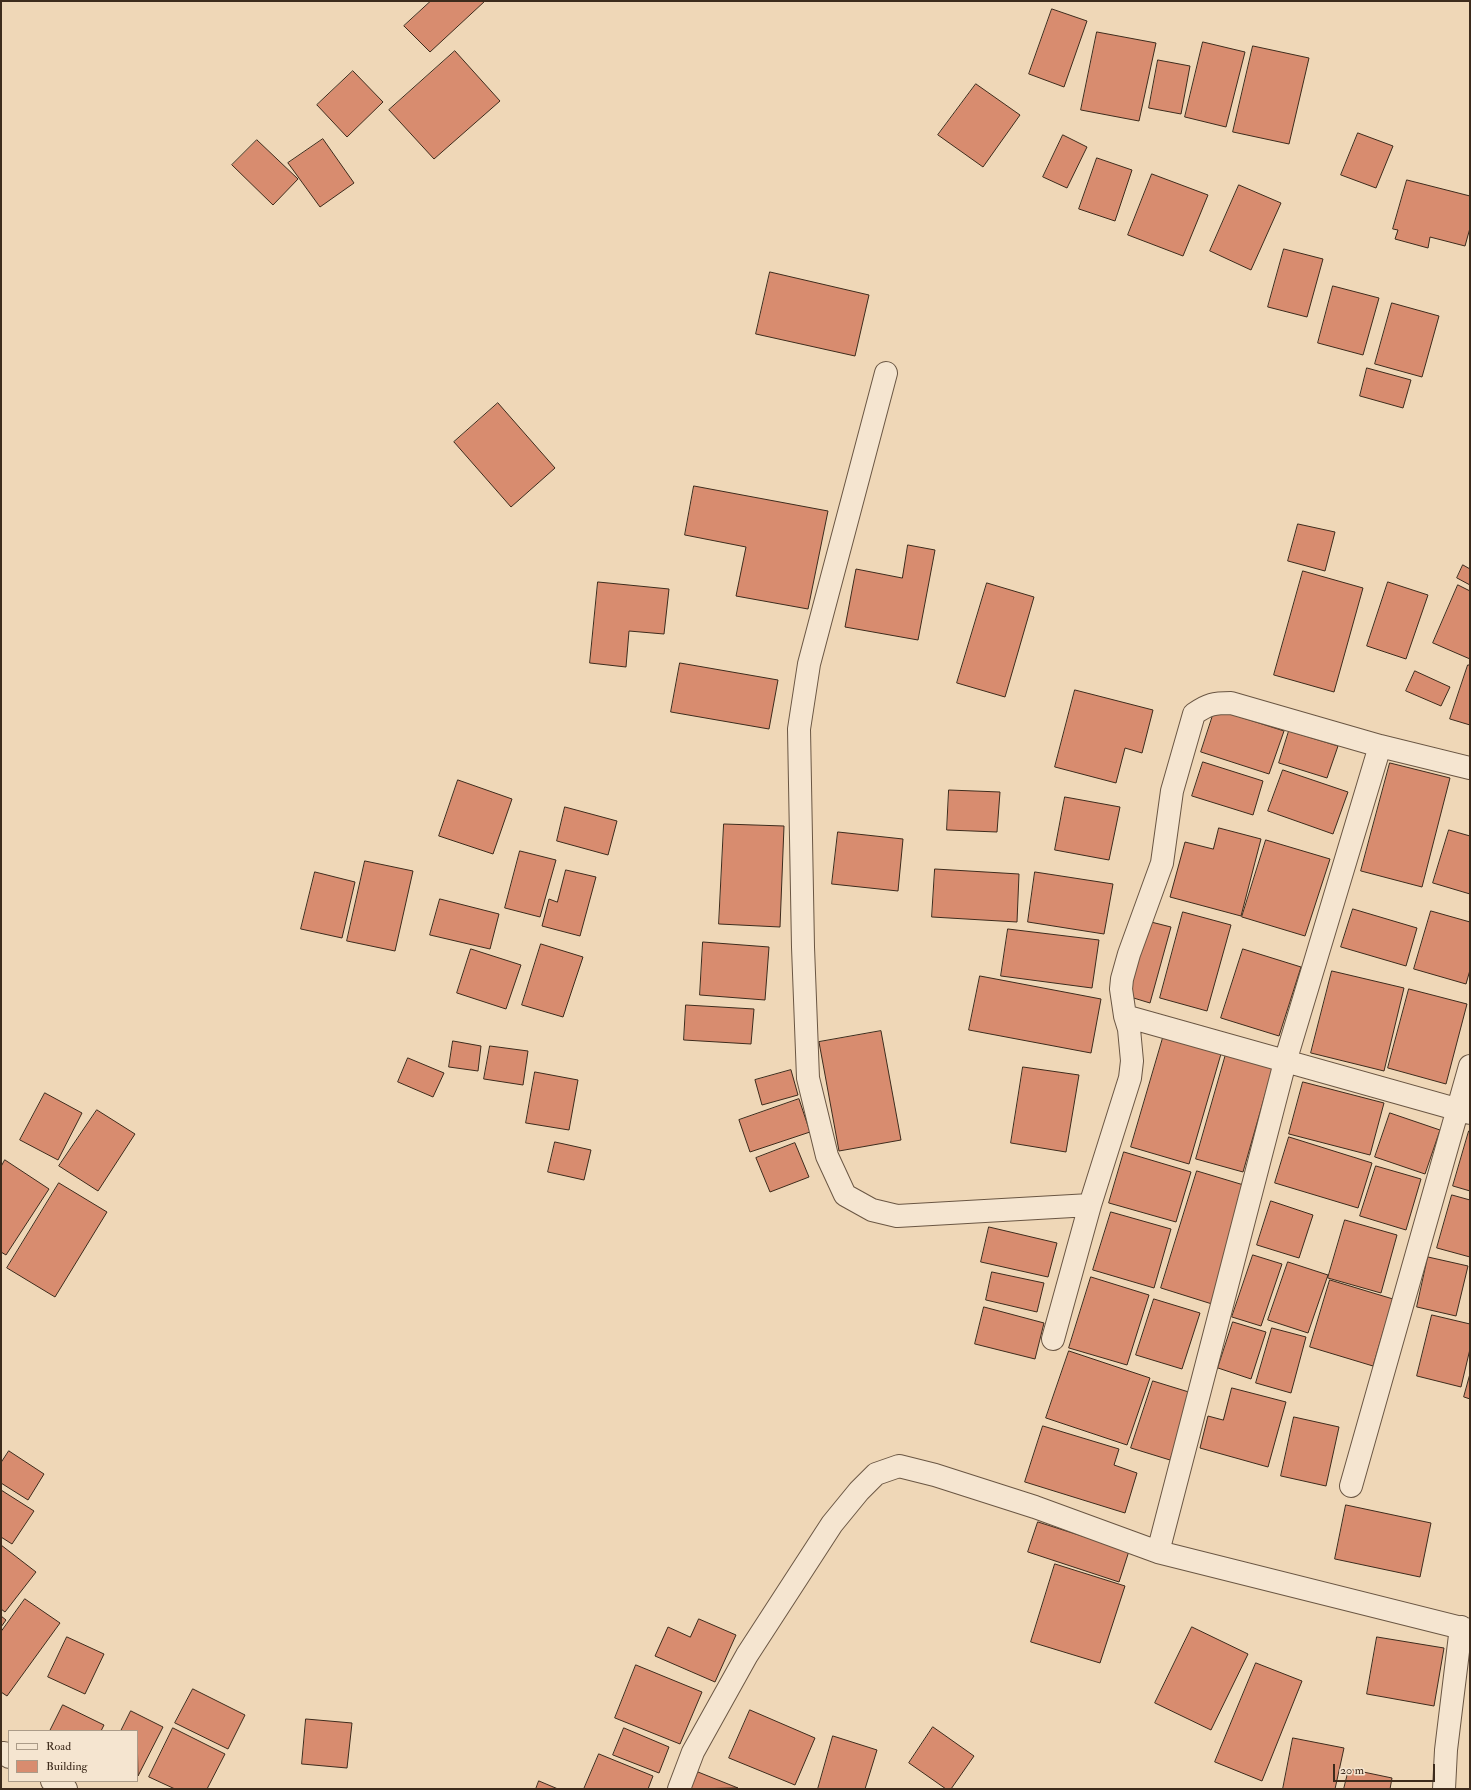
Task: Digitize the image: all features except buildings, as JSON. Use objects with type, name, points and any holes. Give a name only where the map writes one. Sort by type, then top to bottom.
[{"type":"street","points":[[886,373],[809,664],[799,729],[803,947],[808,1078],[827,1156],[845,1195],[872,1210],[897,1216],[1090,1205]]},
{"type":"street","points":[[1053,1338],[1090,1205],[1130,1078],[1132,1061],[1130,1029],[1125,1016],[1121,989],[1122,979],[1129,954],[1162,863],[1172,791],[1194,714],[1203,707],[1214,703],[1231,703],[1380,746],[1470,768]]},
{"type":"street","points":[[1158,1552],[1285,1062],[1380,746]]},
{"type":"street","points":[[1125,1016],[1464,1111]]},
{"type":"street","points":[[1351,1486],[1464,1111],[1470,1066]]},
{"type":"street","points":[[679,1789],[693,1752],[747,1655],[832,1524],[859,1491],[876,1474],[899,1466],[935,1475],[1035,1507],[1158,1552],[1466,1628],[1446,1750],[1444,1789]]},
{"type":"street","points":[[54,1782],[66,1789]]}]
